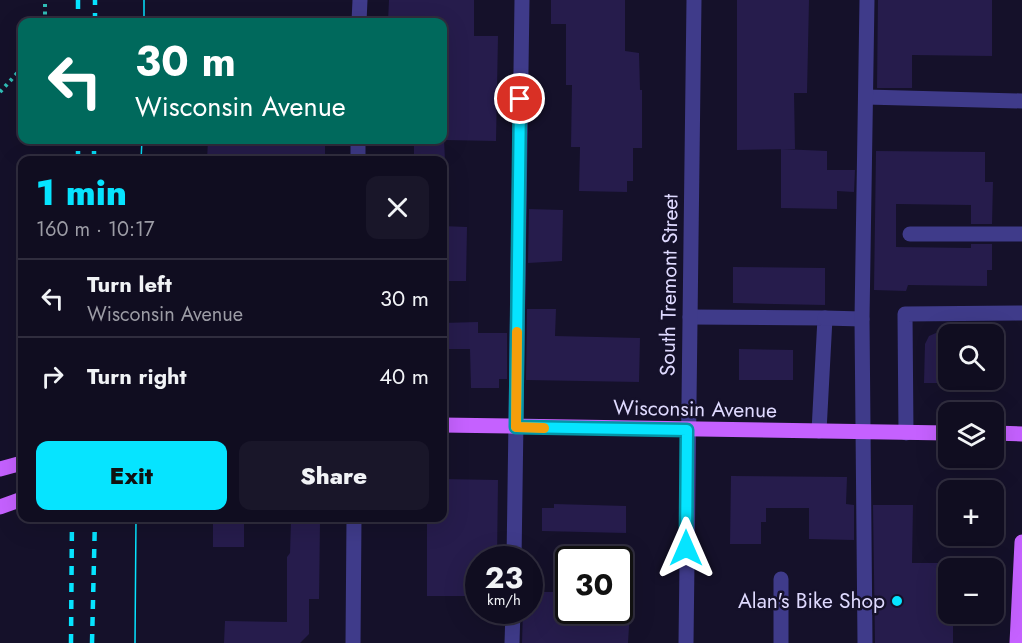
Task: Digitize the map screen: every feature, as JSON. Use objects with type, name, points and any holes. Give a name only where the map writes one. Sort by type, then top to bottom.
[{"type":"main road","name":"Wisconsin Avenue","points":[[447,425],[938,433]]},
{"type":"main road","points":[[1004,433],[1022,434]]},
{"type":"main road","points":[[0,469],[18,464]]},
{"type":"main road","points":[[0,507],[18,500]]},
{"type":"main road","points":[[1017,643],[1022,543]]},
{"type":"street","points":[[359,18],[360,0]]},
{"type":"street","points":[[514,546],[522,0]]},
{"type":"street","name":"South Tremont Street","points":[[686,643],[694,0]]},
{"type":"street","points":[[865,643],[862,319],[867,0]]},
{"type":"street","points":[[866,97],[1022,101]]},
{"type":"street","points":[[910,234],[1022,234]]},
{"type":"street","points":[[906,433],[905,314],[1022,313]]},
{"type":"street","points":[[690,317],[862,319]]},
{"type":"street","points":[[819,431],[825,318]]},
{"type":"street","points":[[353,643],[354,522]]},
{"type":"street","points":[[781,579],[781,643]]},
{"type":"street","points":[[512,643],[513,624]]},
{"type":"path","points":[[45,0],[45,18]]},
{"type":"path","points":[[0,92],[18,72]]},
{"type":"building","points":[[389,0],[474,0],[474,36],[498,36],[496,141],[447,140],[447,18],[388,18]]},
{"type":"building","points":[[551,0],[625,0],[625,51],[639,53],[640,90],[642,90],[642,148],[633,148],[633,181],[627,181],[627,192],[579,191],[580,147],[571,147],[572,85],[566,85],[566,24],[551,24]]},
{"type":"building","points":[[737,0],[809,0],[807,93],[794,93],[795,149],[737,150]]},
{"type":"building","points":[[878,0],[992,0],[992,56],[912,55],[912,88],[877,88]]},
{"type":"building","points":[[208,144],[325,144],[325,156],[207,156]]},
{"type":"building","points":[[414,144],[444,144],[445,156],[414,156]]},
{"type":"building","points":[[781,149],[827,151],[827,170],[855,170],[854,192],[837,191],[837,209],[781,208]]},
{"type":"building","points":[[876,151],[985,152],[985,182],[993,182],[992,224],[971,224],[971,205],[896,204],[896,247],[971,248],[971,244],[992,244],[992,270],[987,270],[987,286],[908,285],[906,291],[874,290]]},
{"type":"building","points":[[529,209],[563,210],[562,261],[528,263]]},
{"type":"building","points":[[447,226],[467,227],[466,281],[447,281]]},
{"type":"building","points":[[733,267],[825,268],[825,305],[733,303]]},
{"type":"building","points":[[527,309],[556,309],[555,336],[640,338],[639,382],[526,380]]},
{"type":"building","points":[[478,322],[478,333],[507,333],[507,379],[499,379],[499,388],[471,388],[470,349],[447,349],[447,323]]},
{"type":"building","points":[[938,333],[938,383],[924,383],[925,344],[929,336]]},
{"type":"building","points":[[739,349],[793,350],[793,380],[739,380]]},
{"type":"building","points":[[731,476],[847,477],[846,504],[854,505],[854,540],[809,539],[809,508],[766,508],[766,522],[761,522],[761,544],[730,544]]},
{"type":"building","points":[[447,479],[498,480],[497,546],[465,546],[465,596],[427,596],[427,522],[447,522]]},
{"type":"building","points":[[554,504],[626,506],[626,533],[542,531],[542,508],[554,508]]},
{"type":"building","points":[[873,505],[913,505],[912,563],[938,563],[938,624],[953,624],[953,643],[875,643]]},
{"type":"building","points":[[213,522],[244,522],[244,547],[213,547]]},
{"type":"building","points":[[291,522],[320,522],[319,599],[309,599],[309,634],[300,643],[224,643],[225,621],[287,622],[287,557],[290,553]]},
{"type":"building","points":[[543,592],[555,592],[555,624],[629,624],[628,643],[522,643],[523,624],[543,624]]},
{"type":"tram line","points":[[144,0],[144,18]]},
{"type":"tram line","points":[[141,156],[142,144]]},
{"type":"tram line","points":[[135,643],[136,522]]},
{"type":"railway","points":[[78,0],[78,18]]},
{"type":"railway","points":[[95,0],[95,18]]},
{"type":"railway","points":[[78,144],[78,156]]},
{"type":"railway","points":[[94,144],[94,156]]},
{"type":"railway","points":[[71,643],[72,522]]},
{"type":"railway","points":[[92,643],[95,522]]},
{"type":"slow traffic","points":[[517,332],[516,427],[544,428]]},
{"type":"place","name":"Alan's Bike Shop","points":[[897,601]]},
{"type":"route","points":[[520,99],[516,427],[687,430],[686,548]]}]
